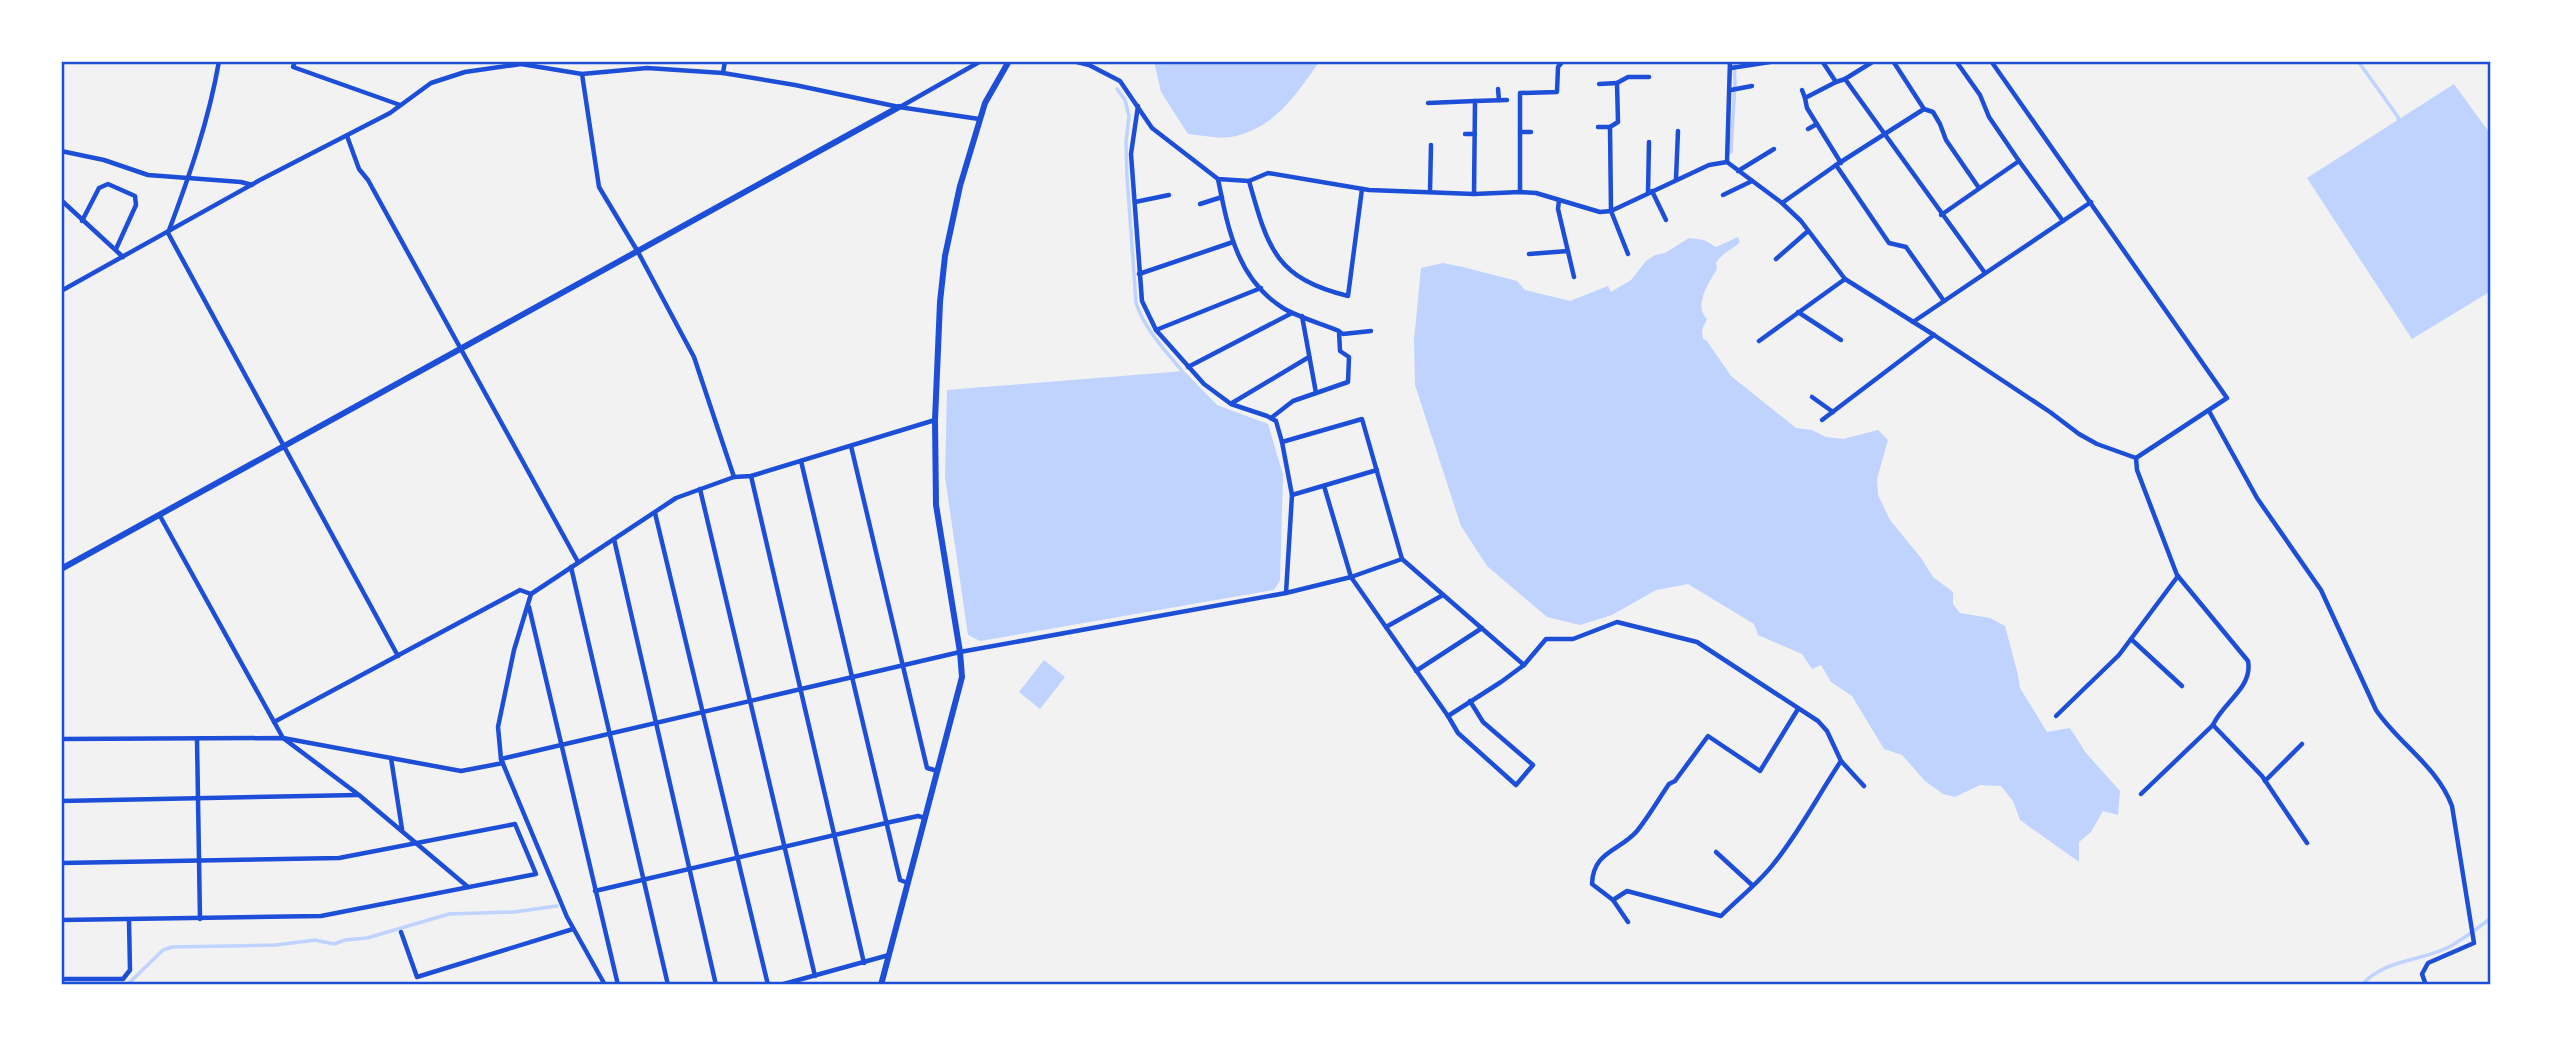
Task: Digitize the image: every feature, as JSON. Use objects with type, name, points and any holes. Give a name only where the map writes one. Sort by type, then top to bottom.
[{"type":"street","points":[[219,61],[212,103],[202,127],[189,178],[168,233],[398,656]]},
{"type":"street","points":[[295,61],[293,67],[401,106]]},
{"type":"street","points":[[723,73],[725,61]]},
{"type":"street","points":[[61,569],[638,253],[981,61]]},
{"type":"street","points":[[881,985],[962,677],[936,505],[935,420],[940,302],[945,256],[960,186],[979,119],[994,84],[1009,61]]},
{"type":"street","points":[[1073,61],[1089,65],[1120,81],[1152,128],[1218,179],[1249,181],[1268,173],[1362,189],[1474,194],[1536,193],[1600,212],[1611,211],[1709,165],[1727,162],[1782,203],[1808,231],[1845,279],[1934,335],[2079,434],[2097,444],[2136,458]]},
{"type":"street","points":[[1520,192],[1520,93],[1557,92],[1558,68],[1563,61]]},
{"type":"street","points":[[1822,61],[1836,82]]},
{"type":"street","points":[[1805,98],[1845,79],[1874,61]]},
{"type":"street","points":[[1893,61],[1924,109],[1933,112],[1946,141],[1979,188]]},
{"type":"street","points":[[1955,61],[1980,95],[1989,117],[2063,221]]},
{"type":"street","points":[[1991,61],[2227,398],[2136,458]]},
{"type":"street","points":[[61,291],[252,184],[390,114],[431,83],[466,72],[521,62],[582,74],[647,68],[723,73],[899,107],[979,119]]},
{"type":"street","points":[[1727,162],[1730,64],[1770,62]]},
{"type":"street","points":[[582,74],[599,187],[694,357],[734,477]]},
{"type":"street","points":[[1599,84],[1617,83],[1628,77],[1649,77]]},
{"type":"street","points":[[1845,79],[1985,273]]},
{"type":"street","points":[[1598,127],[1610,127],[1618,122],[1617,83]]},
{"type":"street","points":[[1731,90],[1752,86]]},
{"type":"street","points":[[1498,89],[1499,100]]},
{"type":"street","points":[[1802,90],[1807,108],[1838,164],[1889,243],[1906,247],[1944,301]]},
{"type":"street","points":[[1428,103],[1507,100]]},
{"type":"street","points":[[1474,194],[1475,101]]},
{"type":"street","points":[[1138,105],[1131,154],[1142,301],[1156,330],[1204,384],[1231,404],[1276,421],[1292,495],[1286,593]]},
{"type":"street","points":[[1782,203],[1924,109]]},
{"type":"street","points":[[1808,129],[1817,124]]},
{"type":"street","points":[[1610,127],[1611,211],[1628,254]]},
{"type":"street","points":[[1676,179],[1678,131]]},
{"type":"street","points":[[1520,132],[1531,132]]},
{"type":"street","points":[[1465,134],[1475,134]]},
{"type":"street","points":[[347,136],[359,169],[368,180],[578,562]]},
{"type":"street","points":[[1649,142],[1650,192],[1666,220]]},
{"type":"street","points":[[1430,192],[1431,145]]},
{"type":"street","points":[[1738,171],[1774,149]]},
{"type":"street","points":[[61,151],[104,160],[148,175],[252,184]]},
{"type":"street","points":[[1601,151],[1610,151]]},
{"type":"street","points":[[1941,215],[2019,161]]},
{"type":"street","points":[[1218,179],[1233,242],[1244,269],[1261,288],[1281,307],[1343,334],[1371,331]]},
{"type":"street","points":[[1249,181],[1264,233],[1277,256],[1294,275],[1308,284],[1348,296],[1362,189]]},
{"type":"street","points":[[1723,195],[1752,181]]},
{"type":"street","points":[[82,221],[99,188],[108,184],[135,196],[136,205],[116,249]]},
{"type":"street","points":[[1135,202],[1170,195]]},
{"type":"street","points":[[1200,204],[1222,197]]},
{"type":"street","points":[[61,200],[122,257]]},
{"type":"street","points":[[1559,200],[1558,209],[1574,277]]},
{"type":"street","points":[[1913,322],[2091,202]]},
{"type":"street","points":[[1776,259],[1808,231]]},
{"type":"street","points":[[1139,274],[1233,242]]},
{"type":"street","points":[[1529,254],[1568,251]]},
{"type":"street","points":[[1759,341],[1845,279]]},
{"type":"street","points":[[1156,330],[1261,288]]},
{"type":"street","points":[[1798,312],[1841,340]]},
{"type":"street","points":[[1188,367],[1292,313]]},
{"type":"street","points":[[1302,316],[1316,393]]},
{"type":"street","points":[[1271,418],[1293,401],[1348,382],[1349,358],[1340,351],[1339,331]]},
{"type":"street","points":[[1822,420],[1934,335]]},
{"type":"street","points":[[1231,404],[1309,356]]},
{"type":"street","points":[[1812,397],[1833,412]]},
{"type":"street","points":[[2209,411],[2257,498],[2321,590],[2376,710],[2388,727],[2439,778],[2449,798],[2474,943],[2428,962],[2422,974],[2426,985]]},
{"type":"street","points":[[1282,442],[1362,419],[1402,559],[1524,665]]},
{"type":"street","points":[[605,985],[573,929],[524,819],[502,761],[498,727],[513,650],[531,594],[676,498],[734,477],[751,476],[935,420]]},
{"type":"street","points":[[851,446],[927,768],[938,771]]},
{"type":"street","points":[[2136,458],[2137,470],[2178,576],[2248,661],[2250,671],[2247,680],[2217,716],[2213,725],[2141,794]]},
{"type":"street","points":[[801,461],[900,880],[908,883]]},
{"type":"street","points":[[1292,495],[1377,470]]},
{"type":"street","points":[[751,476],[864,963]]},
{"type":"street","points":[[1324,486],[1351,577],[1458,733],[1516,785],[1533,765],[1483,722],[1470,701]]},
{"type":"street","points":[[700,489],[816,976]]},
{"type":"street","points":[[655,513],[768,985]]},
{"type":"street","points":[[160,516],[283,738],[359,795],[468,887]]},
{"type":"street","points":[[614,539],[716,985]]},
{"type":"street","points":[[61,739],[283,738],[461,771],[960,652],[1286,593],[1351,577],[1402,559]]},
{"type":"street","points":[[571,566],[668,985]]},
{"type":"street","points":[[2056,716],[2119,655],[2178,576]]},
{"type":"street","points":[[274,722],[520,590],[531,594]]},
{"type":"street","points":[[1386,627],[1443,595]]},
{"type":"street","points":[[528,604],[618,985]]},
{"type":"street","points":[[1448,716],[1524,665],[1546,639],[1573,639],[1617,622],[1638,625],[1697,642],[1818,721],[1827,731],[1841,761],[1864,786]]},
{"type":"street","points":[[1416,671],[1482,628]]},
{"type":"street","points":[[2131,639],[2182,686]]},
{"type":"street","points":[[1628,922],[1614,900],[1592,884],[1592,872],[1601,858],[1635,833],[1669,784],[1675,781],[1708,736],[1760,771],[1798,709]]},
{"type":"street","points":[[2213,725],[2265,781],[2307,843]]},
{"type":"street","points":[[197,739],[200,919]]},
{"type":"street","points":[[2265,781],[2302,744]]},
{"type":"street","points":[[391,758],[402,831]]},
{"type":"street","points":[[1614,900],[1627,891],[1721,916],[1752,885],[1760,881],[1777,861],[1841,761]]},
{"type":"street","points":[[61,801],[359,795]]},
{"type":"street","points":[[595,891],[886,823],[918,816],[926,818]]},
{"type":"street","points":[[61,863],[339,858],[515,824],[536,874],[321,916],[61,920]]},
{"type":"street","points":[[1716,852],[1752,885]]},
{"type":"street","points":[[63,981],[123,979],[130,970],[129,920]]},
{"type":"street","points":[[401,932],[417,977],[573,929]]},
{"type":"street","points":[[780,985],[889,955]]},
{"type":"water","points":[[1154,61],[1320,61],[1293,97],[1272,118],[1246,133],[1221,138],[1188,134],[1161,92]]},
{"type":"water","points":[[2454,84],[2491,135],[2491,291],[2412,339],[2307,178]]},
{"type":"water","points":[[1738,237],[1740,242],[1716,263],[1717,269],[1704,294],[1702,308],[1707,319],[1702,330],[1703,339],[1731,376],[1796,428],[1843,439],[1878,430],[1888,440],[1877,479],[1878,495],[1890,520],[1933,577],[1953,592],[1953,604],[1960,613],[1990,618],[2005,626],[2020,688],[2047,732],[2070,728],[2086,753],[2120,791],[2118,815],[2103,811],[2091,832],[2079,842],[2079,862],[2020,820],[2013,801],[2001,786],[1980,785],[1955,797],[1943,794],[1925,781],[1902,755],[1884,749],[1852,696],[1831,682],[1821,665],[1812,669],[1802,654],[1758,635],[1754,624],[1688,584],[1656,590],[1612,615],[1580,625],[1547,617],[1487,566],[1461,526],[1415,385],[1414,340],[1421,268],[1443,263],[1463,267],[1517,281],[1525,290],[1570,301],[1608,286],[1611,292],[1631,280],[1646,261],[1689,238],[1704,240],[1716,247]]},
{"type":"water","points":[[1184,371],[1217,405],[1268,424],[1283,475],[1280,580],[1274,590],[980,641],[968,635],[945,477],[947,390]]},
{"type":"water","points":[[1044,660],[1065,677],[1040,709],[1019,692]]},
{"type":"waterway","points":[[1731,152],[1734,61]]},
{"type":"waterway","points":[[2358,61],[2398,117],[2399,123]]},
{"type":"waterway","points":[[1117,89],[1125,100],[1129,116],[1126,142],[1127,176],[1136,303],[1150,331],[1182,371]]},
{"type":"waterway","points":[[127,985],[163,950],[172,947],[276,945],[315,940],[334,944],[367,938],[449,914],[514,912],[557,906]]},
{"type":"waterway","points":[[2362,985],[2371,976],[2392,965],[2449,947],[2491,918]]}]
